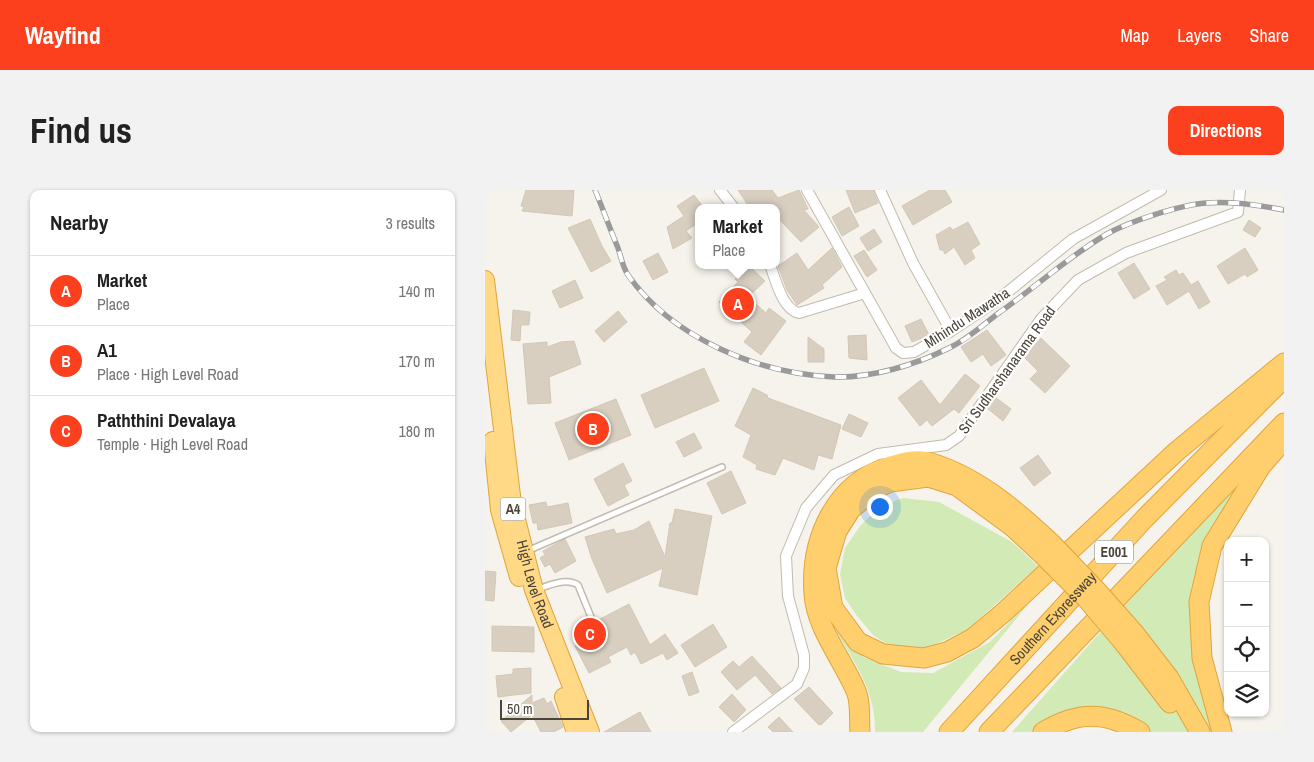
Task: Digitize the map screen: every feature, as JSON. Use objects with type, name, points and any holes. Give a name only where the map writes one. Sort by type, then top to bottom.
[{"type":"highway","name":"High Level Road","points":[[485,280],[512,504],[534,590],[590,732]]},
{"type":"highway","name":"High Level Road","points":[[485,363],[500,510],[523,594],[577,732]]},
{"type":"highway","points":[[1048,550],[957,486],[928,477],[889,482],[877,488],[851,509],[837,531],[826,568],[833,608],[858,642],[883,654],[924,658],[947,652],[973,638],[1003,613],[1177,451],[1284,363]]},
{"type":"highway","name":"Southern Expressway","points":[[949,732],[1145,518],[1284,378]]},
{"type":"highway","name":"Southern Expressway","points":[[989,732],[1284,422]]},
{"type":"highway","points":[[1222,732],[1202,658],[1199,602],[1212,546],[1261,466],[1284,440]]},
{"type":"highway","points":[[860,732],[857,693],[821,620],[814,596],[813,560],[820,536],[837,504],[858,483],[880,470],[911,460],[927,462],[965,476],[1023,516],[1086,598],[1169,678],[1200,732]]},
{"type":"highway","points":[[1129,639],[1180,718],[1186,732]]},
{"type":"highway","points":[[1043,732],[1076,717],[1100,716],[1121,720],[1140,732]]},
{"type":"street","points":[[720,190],[731,204]]},
{"type":"street","name":"Mihindu Mawatha","points":[[807,190],[896,348],[903,353],[914,352],[951,331],[999,299],[1073,239],[1161,190]]},
{"type":"street","points":[[880,190],[913,263],[951,331]]},
{"type":"street","name":"Sri Sudharshanarama Road","points":[[733,732],[797,684],[804,668],[803,655],[788,596],[786,556],[806,508],[834,475],[878,454],[946,445],[959,436],[1041,318],[1078,280],[1126,253],[1237,212],[1240,190]]},
{"type":"street","points":[[772,269],[785,303],[795,312],[799,313],[865,293]]},
{"type":"lane","points":[[524,552],[722,467]]},
{"type":"lane","points":[[534,590],[563,582],[573,582],[578,585],[591,617]]},
{"type":"green space","points":[[1254,458],[1202,555],[1215,732],[1149,732],[1128,718],[1051,721],[1033,732],[1012,732]]},
{"type":"green space","points":[[903,498],[939,502],[1012,542],[1038,566],[968,629],[923,650],[896,649],[874,636],[845,598],[840,574],[845,548],[860,526],[880,507]]},
{"type":"green space","points":[[1035,596],[923,732],[875,732],[872,704],[868,691],[857,667],[836,631],[841,631],[863,657],[901,672],[933,673],[990,642]]},
{"type":"building","points":[[526,190],[574,190],[572,216],[522,211],[524,207],[521,206]]},
{"type":"building","points":[[738,190],[772,190],[778,198],[799,190],[808,209],[804,210],[819,227],[801,242],[780,220],[780,204],[747,204]]},
{"type":"building","points":[[846,190],[873,190],[878,203],[855,213]]},
{"type":"building","points":[[930,190],[945,190],[952,202],[913,225],[902,206]]},
{"type":"building","points":[[694,195],[701,204],[695,204],[695,225],[686,231],[692,238],[673,249],[667,227],[684,216],[677,206]]},
{"type":"building","points":[[849,207],[859,226],[842,236],[832,217]]},
{"type":"building","points":[[590,219],[611,261],[591,272],[568,228]]},
{"type":"building","points":[[1249,220],[1261,228],[1255,237],[1243,230]]},
{"type":"building","points":[[968,222],[980,244],[971,250],[975,258],[965,265],[954,247],[945,254],[943,250],[940,250],[936,235],[950,227],[953,230]]},
{"type":"building","points":[[874,229],[882,242],[868,251],[860,238]]},
{"type":"building","points":[[832,248],[842,267],[822,285],[824,288],[797,305],[787,290],[779,269],[780,265],[797,253],[808,270]]},
{"type":"building","points":[[1245,248],[1258,270],[1247,277],[1245,274],[1228,284],[1217,266]]},
{"type":"building","points":[[864,250],[877,270],[867,277],[854,256]]},
{"type":"building","points":[[658,253],[668,272],[653,280],[643,261]]},
{"type":"building","points":[[1134,263],[1150,289],[1134,299],[1118,273]]},
{"type":"building","points":[[744,269],[752,269],[765,281],[748,297],[766,313],[769,308],[786,321],[761,355],[744,342],[752,332],[719,302],[738,282],[735,279]]},
{"type":"building","points":[[1176,270],[1179,275],[1183,273],[1191,285],[1198,281],[1210,302],[1199,309],[1189,291],[1167,305],[1156,286],[1167,280],[1164,277]]},
{"type":"building","points":[[575,280],[583,298],[560,308],[552,291]]},
{"type":"building","points":[[513,310],[530,312],[529,325],[521,325],[520,341],[511,340]]},
{"type":"building","points":[[618,311],[627,322],[604,342],[595,331]]},
{"type":"building","points":[[921,319],[929,335],[912,342],[905,326]]},
{"type":"building","points":[[987,330],[1006,355],[991,366],[983,354],[971,362],[961,347]]},
{"type":"building","points":[[866,335],[867,360],[849,358],[848,336]]},
{"type":"building","points":[[808,337],[824,349],[824,362],[808,362]]},
{"type":"building","points":[[1041,338],[1070,366],[1045,393],[1030,379],[1038,371],[1024,357]]},
{"type":"building","points":[[574,341],[581,364],[549,377],[551,403],[528,404],[523,344],[547,342],[547,347],[561,342]]},
{"type":"building","points":[[704,368],[719,401],[655,428],[641,395]]},
{"type":"building","points":[[965,374],[980,386],[959,413],[954,409],[932,426],[927,420],[920,426],[898,398],[921,380],[940,405]]},
{"type":"building","points":[[753,388],[767,395],[768,398],[841,425],[832,459],[818,455],[814,470],[783,458],[775,475],[756,469],[757,465],[743,457],[751,435],[735,426]]},
{"type":"building","points":[[995,397],[1011,409],[1003,421],[987,408]]},
{"type":"building","points":[[616,399],[631,435],[569,460],[555,423]]},
{"type":"building","points":[[849,414],[868,423],[861,437],[842,429]]},
{"type":"building","points":[[694,433],[702,448],[684,457],[676,442]]},
{"type":"building","points":[[1038,455],[1051,473],[1034,486],[1020,468]]},
{"type":"building","points":[[623,463],[632,481],[624,485],[629,495],[608,506],[594,479]]},
{"type":"building","points":[[731,471],[746,503],[722,514],[707,483]]},
{"type":"building","points":[[546,502],[547,507],[568,503],[572,523],[538,530],[537,523],[533,523],[529,505]]},
{"type":"building","points":[[675,509],[712,516],[697,595],[659,586],[663,568],[607,593],[592,559],[585,537],[614,529],[616,534],[634,530],[649,521],[665,557],[670,523],[672,523]]},
{"type":"building","points":[[565,539],[576,561],[555,573],[550,564],[545,567],[540,558],[545,555],[543,551]]},
{"type":"building","points":[[485,571],[496,572],[494,601],[485,600]]},
{"type":"building","points":[[629,604],[650,645],[665,634],[678,653],[667,660],[663,653],[641,664],[635,652],[631,655],[627,647],[608,657],[611,662],[589,673],[575,646],[584,641],[579,630]]},
{"type":"building","points":[[713,624],[727,647],[695,667],[681,645]]},
{"type":"building","points":[[492,626],[534,627],[534,652],[492,651]]},
{"type":"building","points":[[752,656],[781,688],[772,694],[755,675],[737,690],[721,672],[733,661],[739,667]]},
{"type":"building","points":[[531,668],[531,693],[498,697],[496,676],[513,674],[513,669]]},
{"type":"building","points":[[692,672],[699,692],[689,696],[682,676]]},
{"type":"building","points":[[809,687],[833,713],[819,725],[794,699]]},
{"type":"building","points":[[732,694],[746,710],[734,722],[719,707]]},
{"type":"building","points":[[532,695],[532,703],[544,698],[547,704],[551,701],[563,727],[554,732],[541,732],[532,715],[511,732],[501,721]]},
{"type":"building","points":[[640,712],[651,732],[604,732]]},
{"type":"building","points":[[779,717],[793,732],[773,732],[768,727]]},
{"type":"railway","points":[[595,190],[626,272],[646,297],[668,317],[693,334],[747,360],[776,369],[834,377],[878,373],[922,360],[956,345],[1093,243],[1117,229],[1142,219],[1169,210],[1206,203],[1245,204],[1284,210]]},
{"type":"place","name":"Market","points":[[738,304]]},
{"type":"place","name":"A1","points":[[593,429]]},
{"type":"place","name":"Paththini Devalaya","points":[[590,634]]}]
